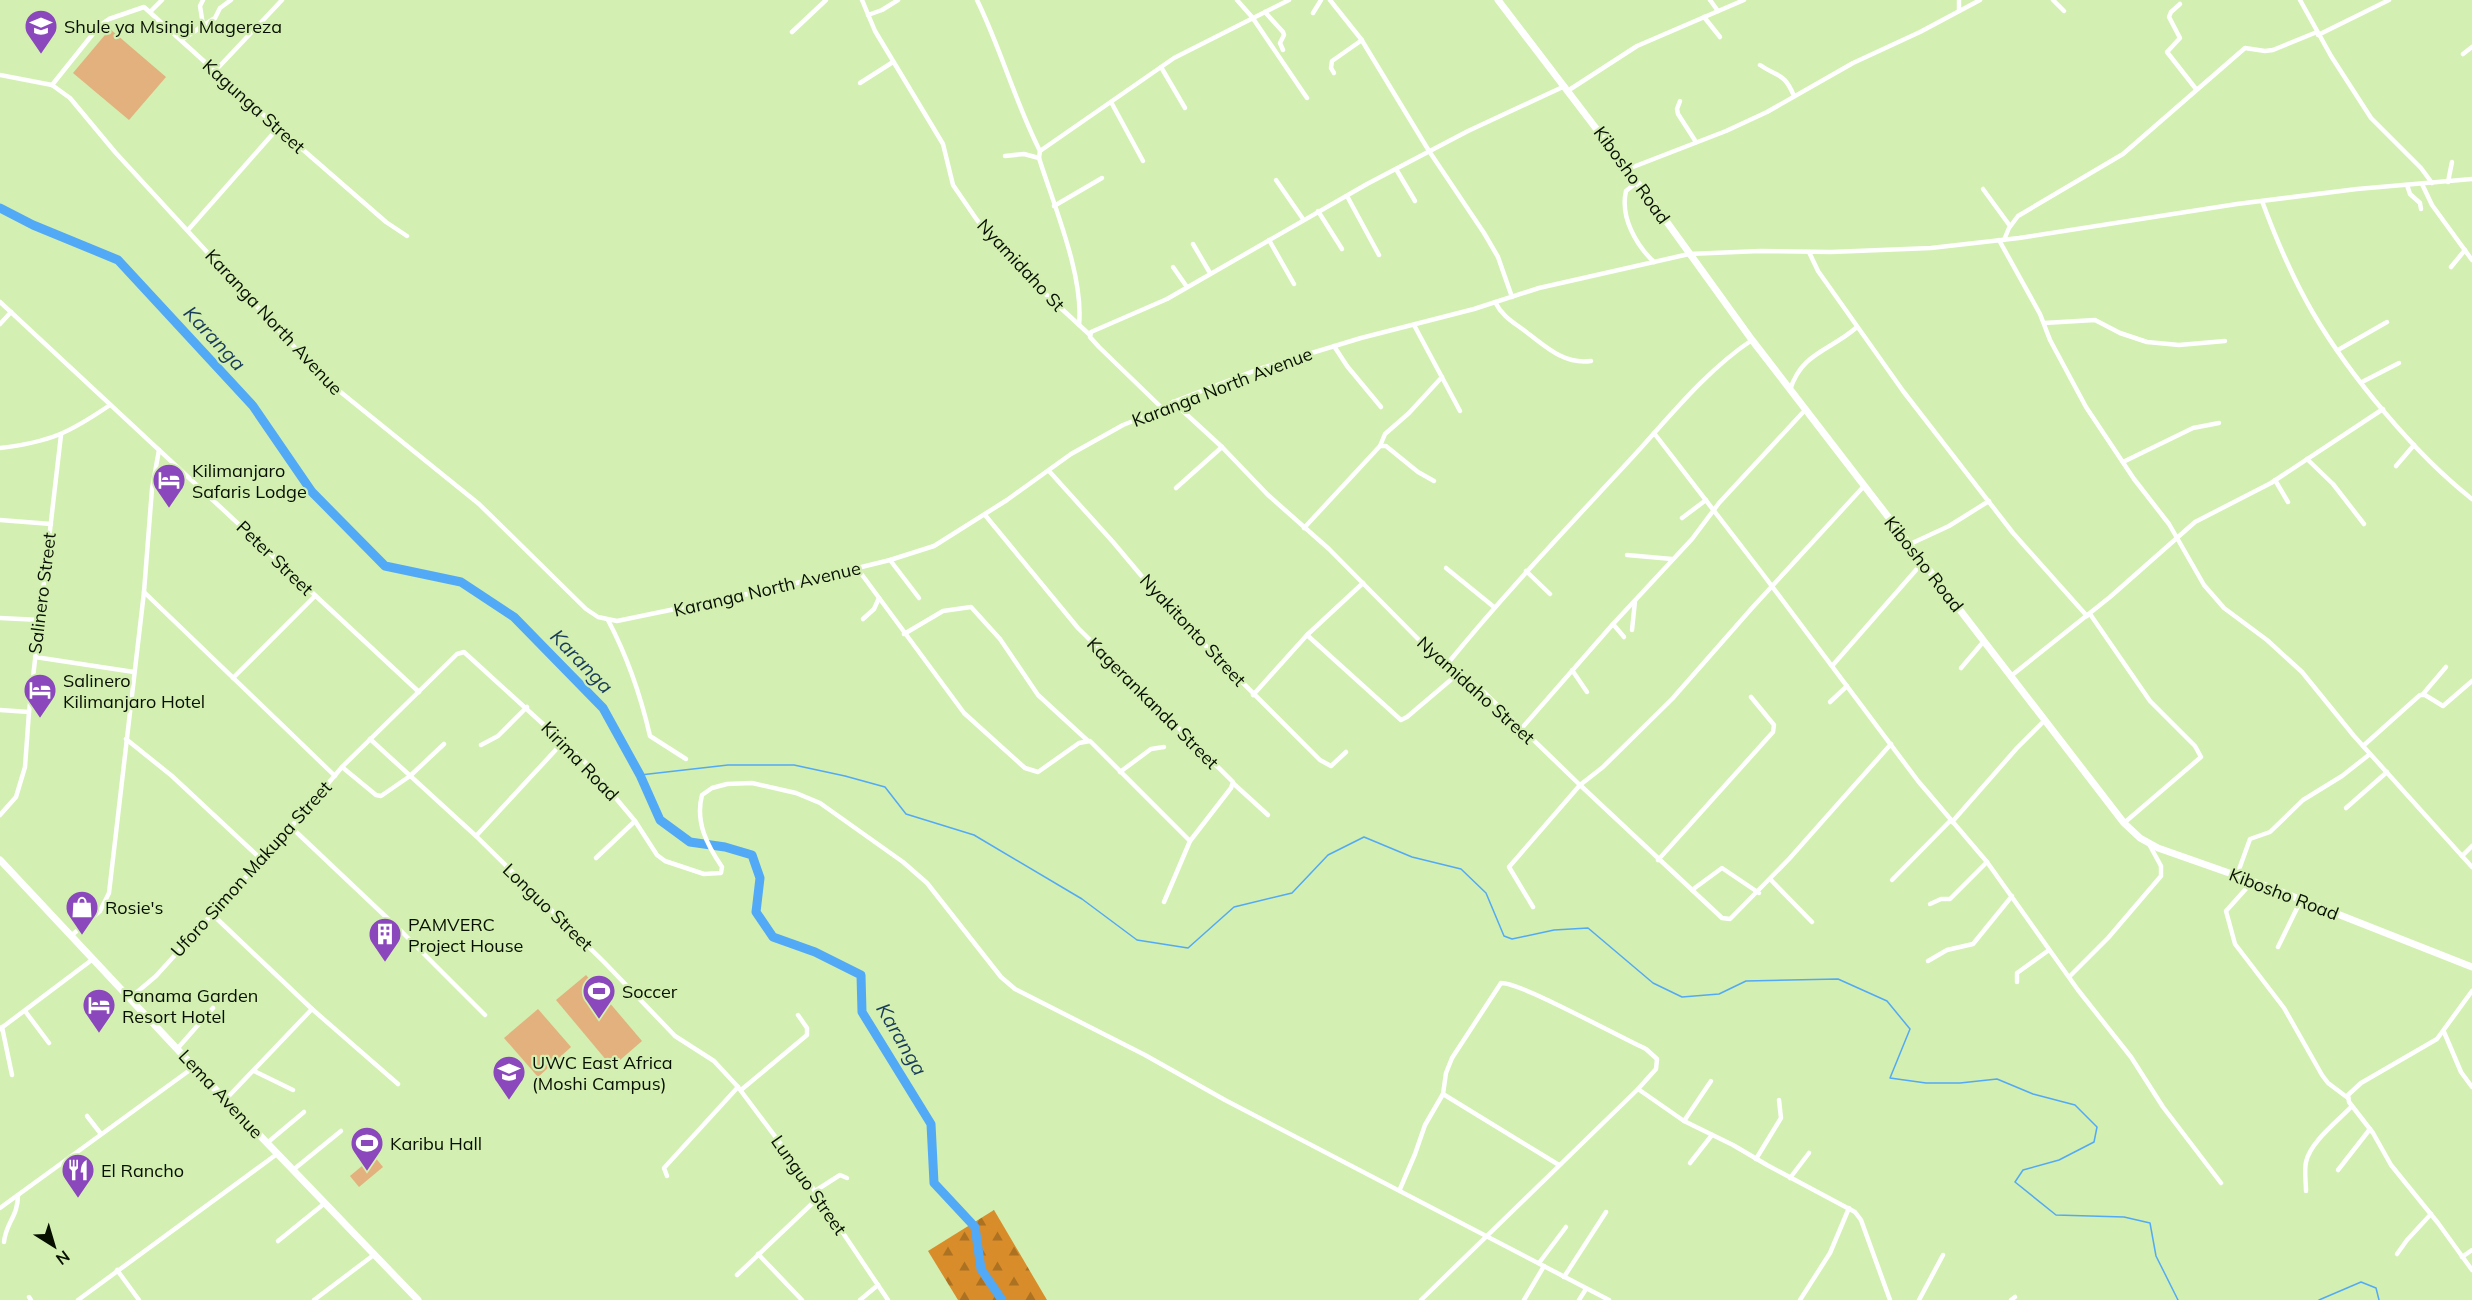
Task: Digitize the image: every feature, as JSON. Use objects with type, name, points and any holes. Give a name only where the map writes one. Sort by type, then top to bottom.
[{"type":"street","points":[[52,85],[100,25],[144,6],[151,11],[162,0]]},
{"type":"street","points":[[197,0],[203,25]]},
{"type":"street","points":[[200,6],[203,0]]},
{"type":"street","points":[[219,0],[220,8]]},
{"type":"street","points":[[181,40],[214,18],[220,8],[231,0]]},
{"type":"street","points":[[215,71],[282,0]]},
{"type":"street","points":[[792,32],[826,0]]},
{"type":"street","name":"Nyamidaho St","points":[[862,0],[893,62],[943,144],[951,181],[977,220],[1025,275],[1044,290],[1163,408]]},
{"type":"street","points":[[868,15],[898,0]]},
{"type":"street","points":[[977,0],[997,43],[1020,110],[1040,151],[1039,158],[1074,276],[1079,325]]},
{"type":"street","points":[[1237,0],[1252,17],[1307,98]]},
{"type":"street","points":[[1040,151],[1192,48],[1289,0]]},
{"type":"street","points":[[1313,13],[1321,0]]},
{"type":"street","points":[[1330,0],[1362,40],[1429,151],[1491,245],[1512,297]]},
{"type":"street","name":"Kibosho Road","points":[[1498,0],[1567,88],[1752,340],[2124,823],[2149,844],[2253,881],[2472,968]]},
{"type":"street","points":[[1710,0],[1718,11]]},
{"type":"street","points":[[1090,335],[1097,328],[1156,305],[1303,219],[1429,151],[1567,88],[1637,46],[1744,0]]},
{"type":"street","points":[[1959,0],[1959,11]]},
{"type":"street","points":[[1626,167],[1634,167],[1760,115],[1853,63],[1980,0]]},
{"type":"street","points":[[2053,0],[2064,11]]},
{"type":"street","points":[[2300,0],[2371,118],[2421,168],[2432,183]]},
{"type":"street","points":[[2389,0],[2318,33],[2272,50],[2245,48],[2123,154],[2018,216],[2001,240],[2044,323],[2050,340],[2086,406],[2123,462],[2177,536],[2212,596],[2302,672],[2363,746],[2472,867]]},
{"type":"street","points":[[2180,4],[2169,17],[2180,38],[2167,52],[2196,89]]},
{"type":"street","name":"Kagunga Street","points":[[151,11],[278,128],[386,222],[407,236]]},
{"type":"street","points":[[1265,12],[1283,32],[1280,44],[1283,50]]},
{"type":"street","points":[[1704,17],[1720,37]]},
{"type":"street","points":[[1334,73],[1331,68],[1334,59],[1362,40]]},
{"type":"street","points":[[2463,54],[2472,47]]},
{"type":"street","points":[[860,83],[893,62]]},
{"type":"street","points":[[1761,65],[1781,75],[1794,96]]},
{"type":"street","points":[[1161,67],[1185,108]]},
{"type":"street","name":"Karanga North Avenue","points":[[0,75],[52,85],[70,98],[116,152],[322,377],[479,504],[586,609],[608,620],[624,621],[857,568],[934,546],[985,515],[1071,454],[1102,436],[1173,402],[1259,369],[1580,277],[1689,254],[1893,251],[2001,240],[2358,189],[2472,179]]},
{"type":"street","points":[[1680,101],[1678,114],[1696,142]]},
{"type":"street","points":[[1111,102],[1143,161]]},
{"type":"street","points":[[188,230],[278,128]]},
{"type":"street","points":[[1005,156],[1024,154],[1039,158]]},
{"type":"street","points":[[2448,182],[2452,162]]},
{"type":"street","points":[[1396,169],[1415,201]]},
{"type":"street","points":[[1054,206],[1102,178]]},
{"type":"street","points":[[1276,180],[1303,219]]},
{"type":"street","points":[[1637,182],[1626,191],[1626,209],[1637,245],[1654,262]]},
{"type":"street","points":[[2422,184],[2432,206],[2472,261]]},
{"type":"street","points":[[2407,185],[2410,194],[2420,203],[2421,209]]},
{"type":"street","points":[[1983,189],[2010,226]]},
{"type":"street","points":[[1347,196],[1380,255]]},
{"type":"street","points":[[2262,201],[2298,284],[2314,315],[2338,350],[2414,445],[2472,499]]},
{"type":"street","points":[[1318,211],[1342,249]]},
{"type":"street","points":[[1269,240],[1294,285]]},
{"type":"street","points":[[1192,244],[1210,273]]},
{"type":"street","points":[[2451,267],[2465,250]]},
{"type":"street","points":[[1809,252],[1815,266],[1903,391],[2013,533],[2089,615],[2150,701],[2194,746],[2201,757],[2124,823]]},
{"type":"street","points":[[1173,267],[1187,287]]},
{"type":"street","name":"Peter Street","points":[[0,302],[419,692]]},
{"type":"street","points":[[1495,302],[1505,317],[1548,349],[1570,360],[1591,361]]},
{"type":"street","points":[[0,324],[11,312]]},
{"type":"street","points":[[2044,323],[2095,320],[2120,333],[2147,342],[2179,345],[2225,341]]},
{"type":"street","points":[[2338,350],[2387,322]]},
{"type":"street","points":[[1414,325],[1460,411]]},
{"type":"street","points":[[1791,390],[1800,366],[1813,356],[1845,339],[1857,327]]},
{"type":"street","points":[[1449,663],[1526,571],[1654,433],[1719,365],[1752,340]]},
{"type":"street","points":[[1334,346],[1347,366],[1381,407]]},
{"type":"street","points":[[2362,382],[2399,363]]},
{"type":"street","points":[[1304,528],[1380,446],[1385,434],[1409,413],[1442,377]]},
{"type":"street","name":"Nyamidaho Street","points":[[1173,402],[1222,447],[1255,483],[1363,583],[1424,645],[1460,672],[1722,918],[1728,920],[1758,893]]},
{"type":"street","points":[[0,448],[34,443],[61,435],[110,405]]},
{"type":"street","points":[[1521,729],[1806,409]]},
{"type":"street","points":[[2011,676],[2089,615],[2177,536],[2202,518],[2241,500],[2275,480],[2383,409]]},
{"type":"street","points":[[2123,462],[2193,428],[2219,423]]},
{"type":"street","points":[[1654,433],[1773,586],[1917,781],[1987,862],[2049,950],[2131,1057],[2163,1107],[2221,1183]]},
{"type":"street","name":"Salinero Street","points":[[0,815],[16,797],[22,782],[28,712],[61,435]]},
{"type":"street","points":[[2396,466],[2414,445]]},
{"type":"street","points":[[1380,446],[1386,446],[1418,472],[1434,481]]},
{"type":"street","points":[[1176,488],[1222,447]]},
{"type":"street","points":[[72,935],[100,911],[109,893],[144,592],[152,489],[159,450]]},
{"type":"street","points":[[2307,459],[2333,484],[2364,524]]},
{"type":"street","name":"Nyakitonto Street","points":[[1049,471],[1171,611],[1253,695],[1328,766],[1333,765],[1346,752]]},
{"type":"street","points":[[2275,480],[2288,502]]},
{"type":"street","points":[[1533,906],[1510,873],[1509,867],[1580,785],[1603,767],[1672,699],[1864,486]]},
{"type":"street","points":[[1682,518],[1706,500]]},
{"type":"street","points":[[1908,545],[1949,526],[1989,501]]},
{"type":"street","name":"Kagerankanda Street","points":[[985,515],[1078,627],[1234,784],[1190,841],[1164,902]]},
{"type":"street","points":[[0,520],[51,524]]},
{"type":"street","points":[[1627,555],[1672,559]]},
{"type":"street","points":[[890,560],[919,598]]},
{"type":"street","points":[[1832,666],[1923,562]]},
{"type":"street","points":[[857,568],[964,713],[1030,771],[1042,770],[1079,743],[1087,740]]},
{"type":"street","points":[[1446,568],[1494,607]]},
{"type":"street","points":[[1526,571],[1550,594]]},
{"type":"street","points":[[1253,695],[1307,635],[1363,583]]},
{"type":"street","points":[[144,592],[335,776]]},
{"type":"street","points":[[233,678],[315,596]]},
{"type":"street","points":[[863,619],[874,609],[879,598]]},
{"type":"street","points":[[1632,630],[1635,601]]},
{"type":"street","points":[[904,634],[947,610],[971,607],[999,639],[1038,696],[1093,744],[1190,841]]},
{"type":"street","points":[[0,618],[40,620]]},
{"type":"street","points":[[608,620],[625,655],[646,715],[650,736],[686,759]]},
{"type":"street","points":[[1613,624],[1624,637]]},
{"type":"street","points":[[1307,635],[1367,692],[1401,720],[1460,672]]},
{"type":"street","points":[[1961,668],[1983,641]]},
{"type":"street","name":"Kirima Road","points":[[419,692],[457,654],[464,652],[527,707],[608,787],[652,849],[664,861],[704,874],[722,873],[722,867],[709,849],[704,836],[700,804],[702,795],[712,788],[727,784],[752,783],[796,793],[820,803],[903,862],[927,883],[1007,984],[1145,1055],[1225,1100],[1400,1189]]},
{"type":"street","points":[[35,657],[134,672]]},
{"type":"street","points":[[2363,746],[2423,694],[2446,667]]},
{"type":"street","points":[[1572,670],[1587,692]]},
{"type":"street","points":[[2423,694],[2443,706],[2472,681]]},
{"type":"street","points":[[1830,702],[1847,686]]},
{"type":"street","name":"Uforo Simon Makupa Street","points":[[130,998],[156,976],[262,860],[342,767],[419,692]]},
{"type":"street","points":[[1658,860],[1773,732],[1774,725],[1751,697]]},
{"type":"street","points":[[481,745],[498,736],[527,707]]},
{"type":"street","points":[[0,710],[28,712]]},
{"type":"street","points":[[1892,879],[1952,821],[2044,720]]},
{"type":"street","points":[[126,739],[172,776],[262,860]]},
{"type":"street","name":"Longuo Street","points":[[370,739],[476,836],[604,962],[675,1036],[708,1055],[726,1073]]},
{"type":"street","points":[[476,836],[563,742]]},
{"type":"street","points":[[342,767],[379,795],[389,793],[444,744]]},
{"type":"street","points":[[1692,890],[1722,868],[1758,893],[1891,744]]},
{"type":"street","points":[[1120,772],[1151,749],[1164,747]]},
{"type":"street","points":[[2237,875],[2250,839],[2270,832],[2303,800],[2342,776],[2370,754]]},
{"type":"street","points":[[2346,808],[2387,772]]},
{"type":"street","points":[[1234,784],[1268,815]]},
{"type":"street","points":[[596,858],[635,822]]},
{"type":"street","points":[[291,827],[402,932],[485,1016]]},
{"type":"street","points":[[2069,977],[2108,938],[2161,876],[2161,866],[2149,844]]},
{"type":"street","points":[[2462,856],[2472,846]]},
{"type":"street","name":"Lema Avenue","points":[[0,860],[225,1100],[418,1300]]},
{"type":"street","points":[[1929,904],[1941,899],[1950,899],[1987,862]]},
{"type":"street","points":[[1771,880],[1812,922]]},
{"type":"street","points":[[2253,881],[2226,911],[2235,944],[2284,1008],[2322,1075],[2328,1083],[2348,1098],[2370,1129],[2391,1166],[2431,1214],[2472,1270]]},
{"type":"street","points":[[1928,961],[1947,950],[1973,944],[2012,896]]},
{"type":"street","points":[[2278,947],[2301,900]]},
{"type":"street","points":[[212,914],[312,1009],[398,1084]]},
{"type":"street","points":[[2016,982],[2017,973],[2049,950]]},
{"type":"street","points":[[12,1076],[1,1028],[93,959]]},
{"type":"street","points":[[1421,1300],[1487,1235],[1638,1089],[1657,1066],[1657,1059],[1650,1052],[1534,994],[1504,983],[1495,992],[1452,1058],[1446,1073],[1443,1094],[1428,1119],[1400,1189],[1487,1235],[1545,1266],[1563,1277],[1609,1300]]},
{"type":"street","points":[[2348,1098],[2350,1091],[2361,1083],[2437,1039],[2472,991]]},
{"type":"street","points":[[177,1048],[213,1008]]},
{"type":"street","points":[[225,1100],[312,1009]]},
{"type":"street","points":[[24,1011],[49,1043]]},
{"type":"street","points":[[667,1176],[664,1167],[740,1088],[807,1035],[807,1028],[798,1015]]},
{"type":"street","points":[[2444,1032],[2461,1072],[2472,1087]]},
{"type":"street","points":[[0,1208],[194,1067]]},
{"type":"street","points":[[254,1071],[293,1090]]},
{"type":"street","name":"Lunguo Street","points":[[726,1073],[740,1088],[815,1191],[888,1300]]},
{"type":"street","points":[[1684,1121],[1711,1081]]},
{"type":"street","points":[[1638,1089],[1684,1121],[1849,1208],[1861,1220],[1890,1300]]},
{"type":"street","points":[[1443,1094],[1559,1165]]},
{"type":"street","points":[[1756,1159],[1781,1118],[1779,1100]]},
{"type":"street","points":[[2306,1191],[2307,1156],[2317,1141],[2352,1106]]},
{"type":"street","points":[[267,1143],[304,1112]]},
{"type":"street","points":[[87,1116],[100,1134]]},
{"type":"street","points":[[2338,1170],[2370,1129]]},
{"type":"street","points":[[293,1170],[341,1131]]},
{"type":"street","points":[[1690,1163],[1712,1136]]},
{"type":"street","points":[[1790,1178],[1809,1153]]},
{"type":"street","points":[[79,1300],[277,1154]]},
{"type":"street","points":[[815,1191],[840,1175],[847,1178]]},
{"type":"street","points":[[4,1242],[6,1228],[16,1212],[18,1195]]},
{"type":"street","points":[[737,1275],[819,1197]]},
{"type":"street","points":[[278,1241],[325,1203]]},
{"type":"street","points":[[1800,1300],[1830,1253],[1849,1208]]},
{"type":"street","points":[[1563,1277],[1606,1212]]},
{"type":"street","points":[[2397,1254],[2431,1214]]},
{"type":"street","points":[[1539,1263],[1566,1227]]},
{"type":"street","points":[[2462,1257],[2472,1250]]},
{"type":"street","points":[[314,1300],[375,1254]]},
{"type":"street","points":[[758,1254],[802,1300]]},
{"type":"street","points":[[1919,1300],[1943,1255]]},
{"type":"street","points":[[1524,1300],[1545,1266]]},
{"type":"street","points":[[117,1270],[139,1300]]},
{"type":"street","points":[[860,1300],[878,1285]]},
{"type":"street","points":[[1579,1300],[1586,1289]]},
{"type":"green space","points":[[994,1210],[1047,1300],[958,1300],[928,1251]]},
{"type":"shaded area","points":[[110,29],[166,77],[129,120],[73,73]]},
{"type":"shaded area","name":"Soccer","points":[[586,975],[642,1041],[612,1067],[556,1000]]},
{"type":"shaded area","points":[[538,1009],[571,1047],[538,1077],[504,1038]]},
{"type":"shaded area","name":"Karibu Hall","points":[[374,1156],[383,1167],[359,1187],[350,1176]]},
{"type":"waterway","name":"Karanga","points":[[0,208],[33,225],[118,260],[253,406],[312,492],[385,566],[461,582],[514,617],[603,708],[640,775],[660,820],[690,842],[725,847],[752,855],[760,878],[756,912],[773,937],[815,952],[861,975],[862,1012],[931,1124],[934,1183],[975,1227],[981,1269],[1002,1300]]},
{"type":"waterway","points":[[640,775],[728,765],[794,765],[885,787],[906,814],[974,835],[1082,899],[1137,940],[1188,948],[1234,907],[1292,893],[1328,855],[1364,837],[1412,857],[1461,869],[1486,893],[1504,936],[1512,939],[1554,930],[1588,928],[1653,983],[1682,997],[1719,994],[1746,981],[1838,979],[1887,1001],[1910,1029],[1890,1078],[1926,1083],[1960,1083],[1997,1079],[2033,1094],[2075,1105],[2097,1127],[2094,1142],[2059,1160],[2023,1170],[2015,1182],[2056,1215],[2124,1217],[2150,1223],[2156,1256],[2178,1300]]},
{"type":"waterway","points":[[2319,1300],[2361,1282],[2376,1288],[2379,1300]]},
{"type":"place","name":"Shule ya Msingi Magereza","points":[[41,55]]},
{"type":"place","name":"Kilimanjaro Safaris Lodge","points":[[169,509]]},
{"type":"place","name":"Salinero Kilimanjaro Hotel","points":[[40,719]]},
{"type":"place","name":"Rosie's","points":[[82,936]]},
{"type":"place","name":"PAMVERC Project House","points":[[385,963]]},
{"type":"place","name":"Soccer","points":[[599,1020]]},
{"type":"place","name":"Panama Garden Resort Hotel","points":[[99,1034]]},
{"type":"place","name":"UWC East Africa (Moshi Campus)","points":[[509,1101]]},
{"type":"place","name":"Karibu Hall","points":[[367,1172]]},
{"type":"place","name":"El Rancho","points":[[78,1199]]}]
